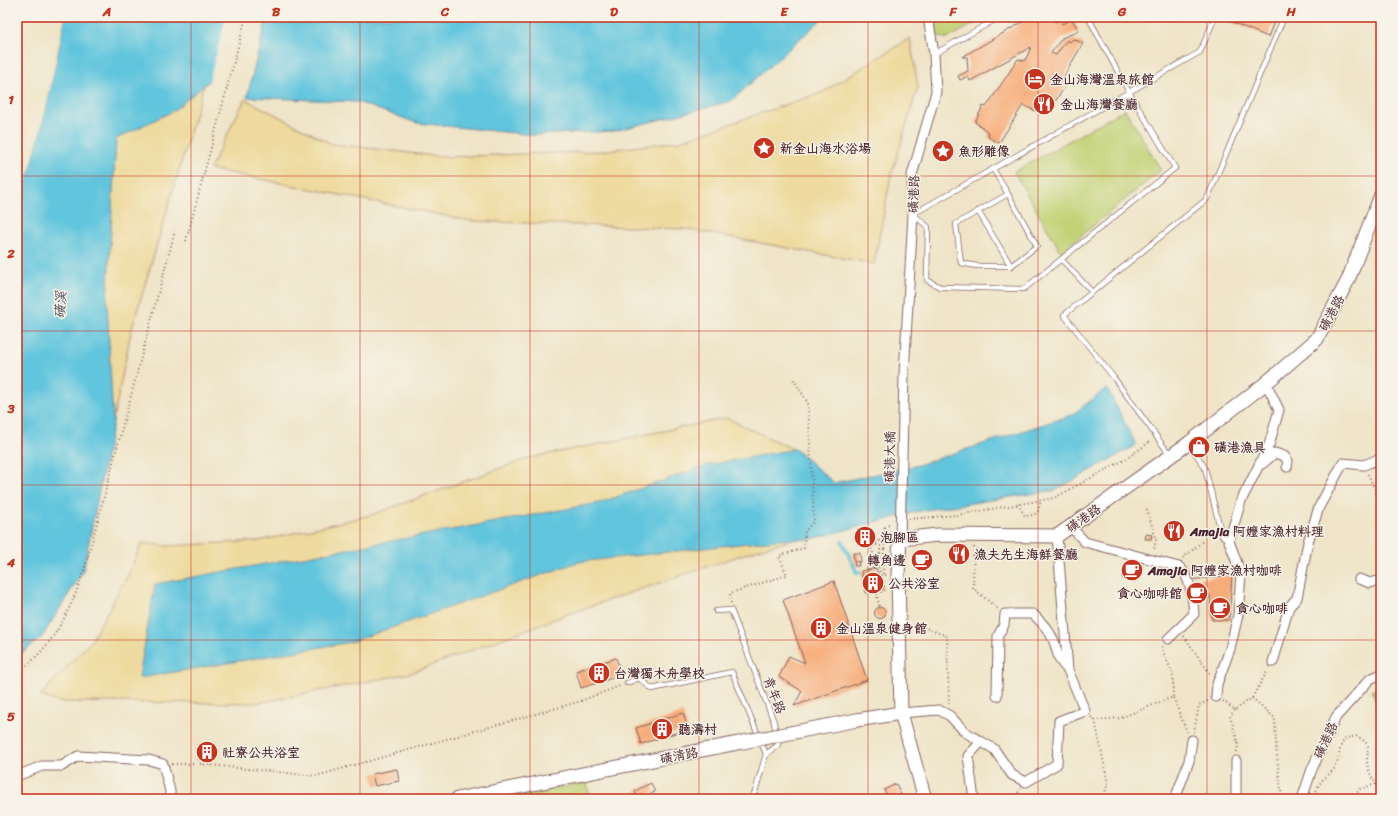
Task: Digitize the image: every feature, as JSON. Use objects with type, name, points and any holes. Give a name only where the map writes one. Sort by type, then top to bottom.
[{"type":"street","name":"磺港路","points":[[904,375],[913,214],[912,175],[936,92],[934,54],[928,17]]},
{"type":"street","name":"磺港路","points":[[900,539],[938,535],[1057,536],[1190,444],[1266,383],[1317,339],[1348,280],[1381,194]]},
{"type":"street","name":"磺港大橋","points":[[900,539],[904,375]]},
{"type":"street","points":[[1216,698],[1217,684],[1230,649],[1238,615],[1241,574],[1229,541],[1241,501],[1260,466],[1269,445],[1279,410],[1266,383]]},
{"type":"street","points":[[1260,466],[1275,453],[1284,456],[1288,461],[1286,467]]},
{"type":"street","points":[[1273,662],[1289,607],[1297,598],[1308,542],[1319,507],[1343,463],[1364,465],[1381,458]]},
{"type":"street","points":[[1071,527],[1085,542],[1102,548],[1153,559],[1184,570],[1194,603],[1194,614],[1168,639]]},
{"type":"street","points":[[901,713],[940,710],[950,716],[965,732],[980,743],[994,749],[1012,775],[1026,782],[1058,764],[1059,721],[1085,711],[1068,670],[1057,536]]},
{"type":"street","points":[[900,539],[898,628],[901,713],[925,799]]},
{"type":"street","points":[[1359,579],[1370,583],[1381,580]]},
{"type":"street","points":[[997,696],[998,636],[1004,624],[1005,614],[1033,614],[1053,638],[1059,661],[1068,670]]},
{"type":"street","name":"磺港路","points":[[1302,799],[1312,769],[1336,717],[1370,679],[1381,674]]},
{"type":"street","name":"磺清路","points":[[457,799],[743,742],[901,713]]},
{"type":"street","points":[[1175,799],[1188,761],[1192,740]]},
{"type":"street","points":[[974,799],[968,756],[980,743]]},
{"type":"street","points":[[17,776],[42,766],[62,766],[78,756],[149,760],[163,764],[170,791],[170,799]]},
{"type":"street","points":[[1234,799],[1236,795],[1236,761]]},
{"type":"lane","points":[[934,54],[1000,17]]},
{"type":"lane","points":[[1088,17],[1129,92],[1175,168],[1024,289],[940,287],[928,280],[928,227],[913,214],[993,169],[1129,92],[1200,52],[1215,17]]},
{"type":"lane","points":[[1171,456],[1114,378],[1064,315],[1207,199],[1284,17]]},
{"type":"lane","points":[[993,169],[1008,194],[1037,246],[1010,266],[977,266],[961,263],[956,224],[1008,194]]},
{"type":"lane","points":[[978,211],[1010,266]]},
{"type":"lane","points":[[1062,260],[1092,292]]},
{"type":"lane","points":[[1190,444],[1205,468],[1222,536],[1229,541]]},
{"type":"lane","points":[[716,612],[731,610]]},
{"type":"lane","name":"青年路","points":[[731,610],[774,722],[778,745],[766,754],[755,792],[751,799]]},
{"type":"lane","points":[[627,683],[640,678],[652,689],[732,672],[766,754]]},
{"type":"path","points":[[186,241],[246,17]]},
{"type":"path","points":[[17,673],[28,665],[49,643],[65,620],[84,571],[175,231]]},
{"type":"path","points":[[731,610],[730,593],[787,575],[779,556],[804,548],[805,531],[814,520],[808,403],[792,377]]},
{"type":"path","points":[[903,521],[957,515],[1054,498],[1119,462],[1157,437]]},
{"type":"path","points":[[1364,465],[1381,504]]},
{"type":"path","points":[[1018,504],[1025,516],[1034,515],[1038,511],[1041,500]]},
{"type":"path","points":[[1147,509],[1156,538],[1153,559]]},
{"type":"path","points":[[876,545],[882,546],[886,544],[884,527],[897,522]]},
{"type":"path","points":[[879,606],[877,594],[885,590],[879,568],[871,548],[885,536]]},
{"type":"path","points":[[974,536],[973,588],[1005,614]]},
{"type":"path","points":[[1179,567],[1182,559],[1203,541]]},
{"type":"path","points":[[879,568],[880,550],[884,549],[883,575],[887,575]]},
{"type":"path","points":[[857,561],[857,564],[860,564]]},
{"type":"path","points":[[1181,627],[1186,640],[1217,684]]},
{"type":"path","points":[[898,628],[926,628],[947,636],[950,716]]},
{"type":"path","points":[[1168,639],[1162,645],[1162,652],[1173,674],[1173,697],[1183,728],[1192,740]]},
{"type":"path","points":[[1236,761],[1238,743],[1230,716],[1235,710],[1252,698],[1273,662]]},
{"type":"path","points":[[163,764],[200,764],[316,776],[578,702],[627,683]]},
{"type":"path","points":[[1095,720],[1120,718],[1173,697]]},
{"type":"path","points":[[1192,740],[1198,719],[1199,705],[1216,698],[1235,710]]},
{"type":"path","points":[[1252,698],[1275,718],[1276,748],[1282,799]]},
{"type":"path","points":[[1085,711],[1095,720],[1108,783],[1103,799]]},
{"type":"path","points":[[1318,799],[1316,790],[1321,780],[1330,775],[1338,763],[1340,745],[1346,738],[1357,736],[1367,743],[1369,749],[1367,760],[1369,773],[1376,784],[1380,799]]},
{"type":"path","points":[[1352,799],[1360,789],[1376,784]]},
{"type":"green space","points":[[933,17],[986,17],[947,39],[935,35]]},
{"type":"green space","points":[[1125,109],[1161,170],[1061,252],[1014,172]]},
{"type":"green space","points":[[1381,686],[1381,718],[1372,690]]},
{"type":"green space","points":[[587,782],[590,799],[505,799]]},
{"type":"sand","name":"新金山海水浴場","points":[[910,38],[918,87],[891,176],[874,264],[685,229],[471,221],[210,169],[245,99],[332,144],[445,157],[602,151],[680,141],[823,92]]},
{"type":"sand","points":[[210,65],[131,332],[96,504],[17,223],[30,175]]},
{"type":"sand","points":[[727,418],[801,453],[787,542],[768,546],[568,614],[411,673],[257,703],[59,702],[40,696],[91,641],[128,575],[142,543],[168,546],[259,541],[371,515],[529,458]]},
{"type":"water","name":"磺溪","points":[[65,17],[233,17],[215,76],[173,111],[116,139],[107,301],[113,422],[83,571],[42,637],[17,657],[17,219],[46,109]]},
{"type":"water","points":[[267,17],[824,17],[731,101],[615,131],[534,135],[417,123],[357,102],[247,97]]},
{"type":"water","points":[[1107,388],[1136,445],[1056,490],[919,511],[811,539],[776,540],[578,562],[351,642],[139,678],[155,584],[599,503],[708,465],[795,449],[834,483],[918,465],[1072,415]]},
{"type":"pier","points":[[63,17],[65,17],[46,109],[29,174],[26,175],[44,108]]},
{"type":"pier","points":[[226,17],[235,17],[217,77],[208,85]]},
{"type":"building","name":"金山海灣溫泉旅館","points":[[1031,17],[1055,17],[1055,22],[1060,20],[1062,24],[1072,19],[1079,31],[1062,38],[1051,53],[1056,55],[1067,40],[1070,42],[1073,39],[1083,43],[1063,78],[1069,81],[1050,109],[1046,113],[1042,114],[1023,105],[999,143],[988,137],[989,133],[975,122],[983,106],[986,107],[1018,59],[1025,61],[1031,47],[970,81],[968,76],[960,80],[958,76],[968,71],[967,57],[962,57]]},
{"type":"building","points":[[1228,17],[1276,17],[1268,37],[1227,20]]},
{"type":"building","name":"Amajia 阿嬤家漁村料理","points":[[1171,524],[1180,526],[1176,539],[1168,536]]},
{"type":"building","name":"泡腳區","points":[[871,530],[874,538],[859,544],[856,536]]},
{"type":"building","points":[[1146,534],[1152,535],[1151,539],[1145,539]]},
{"type":"building","points":[[853,553],[860,553],[861,562],[858,562],[859,566],[855,566]]},
{"type":"building","name":"Amajia 阿嬤家漁村咖啡","points":[[1129,557],[1142,561],[1135,582],[1122,578]]},
{"type":"building","name":"公共浴室","points":[[876,568],[883,589],[866,593],[861,571]]},
{"type":"building","name":"貪心咖啡","points":[[1232,575],[1229,620],[1212,620],[1210,595],[1195,596],[1190,580]]},
{"type":"building","name":"金山溫泉健身館","points":[[834,581],[867,680],[794,706],[802,691],[779,677],[789,656],[805,663],[783,600]]},
{"type":"building","points":[[878,608],[882,608],[884,609],[884,617],[878,618],[875,615],[875,611]]},
{"type":"building","name":"台灣獨木舟學校","points":[[616,658],[622,675],[581,688],[576,671]]},
{"type":"building","name":"聽濤村","points":[[683,713],[688,729],[641,744],[636,728]]},
{"type":"building","name":"社寮公共浴室","points":[[216,744],[216,759],[199,760],[198,745]]},
{"type":"building","points":[[397,769],[399,781],[375,786],[372,774]]},
{"type":"building","points":[[651,783],[655,792],[638,799],[635,791]]},
{"type":"building","points":[[896,784],[903,799],[880,799],[887,795],[884,790]]},
{"type":"waterway","points":[[842,541],[857,573],[861,572]]},
{"type":"place","name":"金山海灣溫泉旅館","points":[[1035,79]]},
{"type":"place","name":"金山海灣餐廳","points":[[1044,104]]},
{"type":"place","name":"新金山海水浴場","points":[[764,148]]},
{"type":"place","name":"魚形雕像","points":[[943,151]]},
{"type":"place","name":"磺港漁具","points":[[1199,447]]},
{"type":"place","name":"Amajia 阿嬤家漁村料理","points":[[1174,531]]},
{"type":"place","name":"泡腳區","points":[[865,537]]},
{"type":"place","name":"漁夫先生海鮮餐廳","points":[[959,554]]},
{"type":"place","name":"轉角邊","points":[[922,560]]},
{"type":"place","name":"Amajia 阿嬤家漁村咖啡","points":[[1132,570]]},
{"type":"place","name":"公共浴室","points":[[873,583]]},
{"type":"place","name":"貪心咖啡館","points":[[1197,593]]},
{"type":"place","name":"貪心咖啡","points":[[1220,608]]},
{"type":"place","name":"金山溫泉健身館","points":[[821,628]]},
{"type":"place","name":"台灣獨木舟學校","points":[[599,673]]},
{"type":"place","name":"聽濤村","points":[[662,729]]},
{"type":"place","name":"社寮公共浴室","points":[[207,752]]}]
